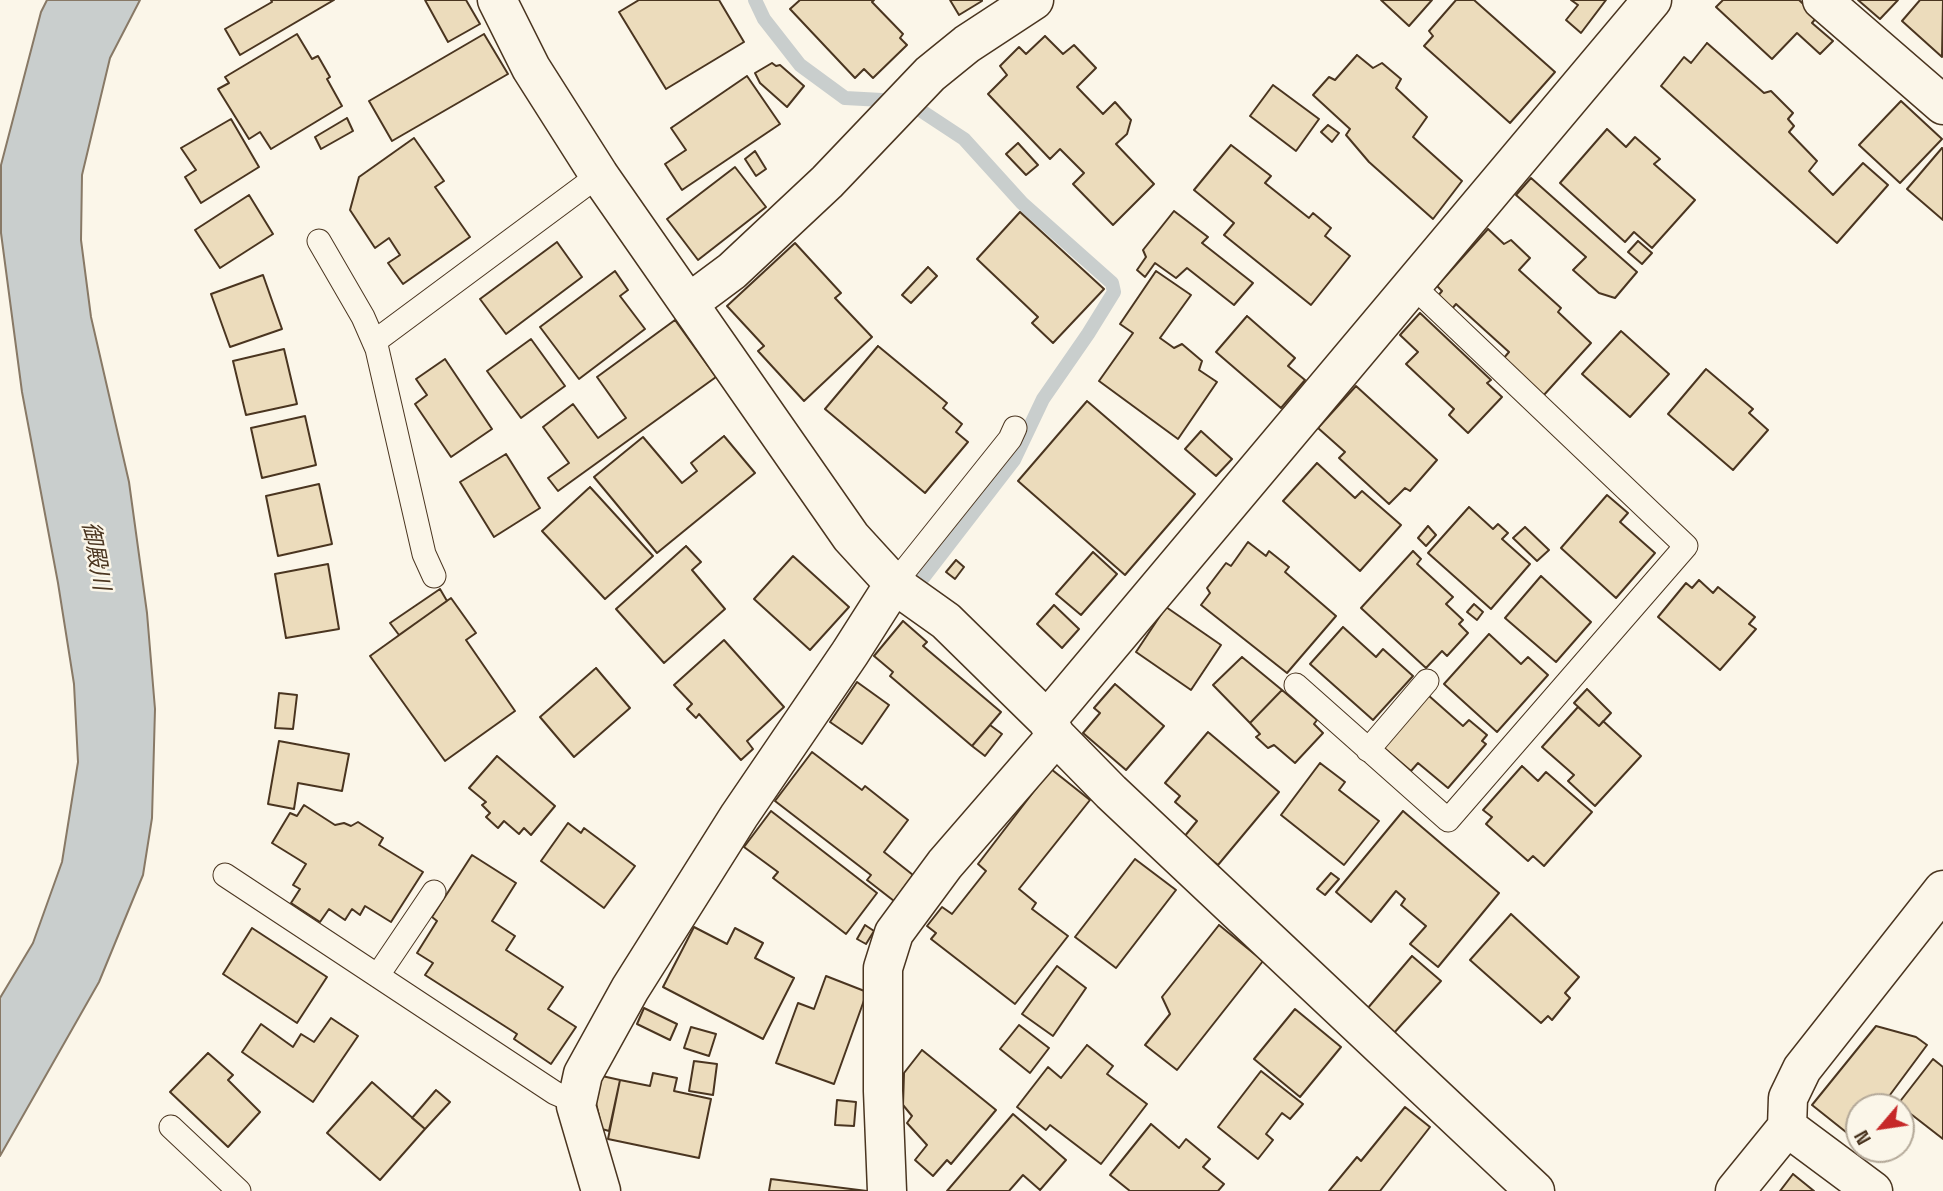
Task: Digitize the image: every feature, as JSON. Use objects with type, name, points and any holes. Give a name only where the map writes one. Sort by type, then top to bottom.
[{"type":"street","points":[[497,0],[531,68],[599,175],[851,537],[894,584],[946,621],[1111,792],[1535,1191]]},
{"type":"street","points":[[689,303],[732,271],[827,182],[930,74],[967,44],[1034,0]]},
{"type":"street","points":[[887,1191],[883,1091],[883,968],[894,933],[1052,728],[1412,285],[1651,0]]},
{"type":"street","points":[[1822,0],[1943,105]]},
{"type":"street","points":[[601,1191],[582,1132],[576,1102],[583,1074],[630,989],[739,816],[894,584]]},
{"type":"street","points":[[1735,1191],[1787,1127],[1788,1098],[1802,1069],[1943,890]]},
{"type":"street","points":[[1787,1127],[1872,1191]]},
{"type":"lane","points":[[374,342],[599,175]]},
{"type":"lane","points":[[319,241],[363,317],[374,342],[424,554],[435,576]]},
{"type":"lane","points":[[1296,685],[1448,820],[1686,547],[1412,285]]},
{"type":"lane","points":[[894,584],[1010,439],[1014,428]]},
{"type":"lane","points":[[1368,750],[1427,681]]},
{"type":"lane","points":[[225,875],[555,1093],[576,1102]]},
{"type":"lane","points":[[378,975],[434,892]]},
{"type":"lane","points":[[171,1127],[239,1191]]},
{"type":"water","name":"御殿川","points":[[47,0],[140,0],[110,58],[82,175],[81,240],[91,317],[129,482],[147,613],[155,709],[152,818],[143,875],[99,982],[0,1156],[0,998],[33,943],[62,862],[78,762],[74,684],[22,392],[1,233],[1,165],[41,12]]},
{"type":"building","points":[[271,0],[334,0],[240,55],[225,29],[272,2]]},
{"type":"building","points":[[425,0],[466,0],[480,24],[448,42]]},
{"type":"building","points":[[639,0],[719,0],[744,42],[666,89],[619,12]]},
{"type":"building","points":[[800,0],[874,0],[872,2],[903,34],[900,38],[907,45],[873,78],[864,69],[855,78],[790,9]]},
{"type":"building","points":[[950,0],[982,0],[982,1],[959,15]]},
{"type":"building","points":[[1381,0],[1432,0],[1409,26]]},
{"type":"building","points":[[1456,0],[1474,0],[1555,72],[1510,123],[1424,46],[1433,36],[1429,31]]},
{"type":"building","points":[[1571,0],[1606,0],[1581,33],[1566,20],[1578,5]]},
{"type":"building","points":[[1723,0],[1799,0],[1817,17],[1812,23],[1833,41],[1820,54],[1797,33],[1772,59],[1716,7]]},
{"type":"building","points":[[1858,0],[1898,0],[1880,19]]},
{"type":"building","points":[[1920,0],[1943,0],[1942,57],[1902,21]]},
{"type":"building","points":[[297,34],[312,59],[318,56],[342,106],[271,149],[260,132],[249,139],[218,89],[229,83],[225,77]]},
{"type":"building","points":[[484,34],[508,74],[392,141],[369,101]]},
{"type":"building","points":[[1045,36],[1063,54],[1074,45],[1096,68],[1077,87],[1103,114],[1115,102],[1131,120],[1127,134],[1116,144],[1154,184],[1113,225],[1073,184],[1084,173],[1060,149],[1050,159],[988,94],[1007,75],[1000,66],[1019,47],[1026,54]]},
{"type":"building","points":[[1707,43],[1764,93],[1771,91],[1793,113],[1788,119],[1794,126],[1789,132],[1817,161],[1809,171],[1833,195],[1863,163],[1888,185],[1837,243],[1661,86],[1684,57],[1691,63]]},
{"type":"building","points":[[1357,55],[1373,68],[1382,63],[1401,79],[1396,88],[1427,117],[1413,137],[1462,181],[1433,219],[1369,162],[1346,135],[1350,129],[1313,95],[1329,77],[1335,80]]},
{"type":"building","points":[[772,63],[780,65],[804,86],[787,107],[760,83],[755,73]]},
{"type":"building","points":[[747,76],[780,124],[682,190],[665,164],[686,150],[671,128]]},
{"type":"building","points":[[1273,85],[1319,119],[1296,151],[1250,116]]},
{"type":"building","points":[[1901,101],[1942,139],[1900,183],[1859,145]]},
{"type":"building","points":[[347,118],[353,131],[321,149],[315,137]]},
{"type":"building","points":[[231,119],[259,167],[201,203],[185,177],[196,170],[181,148]]},
{"type":"building","points":[[1328,125],[1339,133],[1332,142],[1321,132]]},
{"type":"building","points":[[1607,129],[1626,147],[1635,137],[1660,159],[1654,164],[1695,200],[1652,248],[1634,232],[1625,242],[1560,183]]},
{"type":"building","points":[[414,138],[444,181],[435,187],[470,237],[403,284],[388,263],[400,255],[389,238],[375,248],[350,210],[359,177]]},
{"type":"building","points":[[1018,143],[1038,165],[1026,175],[1006,154]]},
{"type":"building","points":[[1231,145],[1271,176],[1265,183],[1309,218],[1313,213],[1331,228],[1325,236],[1350,256],[1311,305],[1224,235],[1234,223],[1194,190]]},
{"type":"building","points":[[1943,149],[1943,220],[1907,189]]},
{"type":"building","points":[[755,151],[766,169],[756,176],[745,159]]},
{"type":"building","points":[[735,167],[766,207],[698,260],[667,219]]},
{"type":"building","points":[[1531,178],[1637,272],[1615,298],[1599,293],[1573,270],[1586,257],[1516,195]]},
{"type":"building","points":[[249,195],[273,234],[220,268],[195,230]]},
{"type":"building","points":[[1174,211],[1208,237],[1202,243],[1253,283],[1234,305],[1187,268],[1176,278],[1155,263],[1145,277],[1137,270],[1146,257],[1143,250]]},
{"type":"building","points":[[1020,212],[1104,289],[1053,343],[1032,323],[1038,317],[977,259]]},
{"type":"building","points":[[1488,229],[1504,244],[1511,240],[1530,258],[1519,270],[1561,308],[1558,312],[1591,343],[1543,396],[1503,359],[1509,352],[1456,304],[1451,310],[1437,297],[1442,291],[1437,286]]},
{"type":"building","points":[[1638,241],[1652,253],[1642,264],[1628,252]]},
{"type":"building","points":[[557,242],[582,277],[506,334],[480,299]]},
{"type":"building","points":[[795,243],[841,293],[835,298],[872,337],[804,401],[758,351],[764,346],[727,306]]},
{"type":"building","points":[[928,267],[937,276],[911,303],[902,295]]},
{"type":"building","points":[[615,271],[628,290],[620,296],[645,329],[579,379],[540,327]]},
{"type":"building","points":[[1156,271],[1191,295],[1160,338],[1174,348],[1182,344],[1202,361],[1199,370],[1217,382],[1178,439],[1099,381],[1133,333],[1120,324]]},
{"type":"building","points":[[263,275],[282,329],[230,347],[211,294]]},
{"type":"building","points":[[1420,313],[1491,380],[1487,383],[1502,397],[1468,433],[1449,415],[1454,409],[1406,364],[1418,352],[1400,335]]},
{"type":"building","points":[[1247,316],[1295,358],[1288,366],[1305,380],[1281,408],[1216,352]]},
{"type":"building","points":[[675,320],[716,377],[558,491],[548,478],[569,463],[543,427],[573,404],[598,438],[626,418],[597,377]]},
{"type":"building","points":[[1621,331],[1669,374],[1630,417],[1582,374]]},
{"type":"building","points":[[531,339],[565,386],[521,418],[487,371]]},
{"type":"building","points":[[878,346],[947,403],[943,408],[962,424],[956,432],[968,442],[925,493],[825,409]]},
{"type":"building","points":[[284,349],[297,404],[246,415],[233,361]]},
{"type":"building","points":[[445,359],[492,429],[451,457],[415,404],[427,395],[416,379]]},
{"type":"building","points":[[1706,369],[1753,409],[1749,413],[1768,430],[1733,470],[1668,414]]},
{"type":"building","points":[[1356,386],[1437,460],[1410,491],[1405,488],[1389,504],[1339,458],[1345,452],[1318,428]]},
{"type":"building","points":[[1087,401],[1195,494],[1125,575],[1018,481]]},
{"type":"building","points":[[305,416],[316,465],[262,478],[251,428]]},
{"type":"building","points":[[1201,431],[1232,459],[1216,476],[1185,449]]},
{"type":"building","points":[[724,436],[755,473],[657,553],[594,477],[643,437],[682,483],[697,471],[691,463]]},
{"type":"building","points":[[506,454],[540,508],[494,537],[460,482]]},
{"type":"building","points":[[1317,463],[1355,498],[1362,491],[1401,525],[1360,571],[1283,501]]},
{"type":"building","points":[[319,484],[332,544],[278,556],[266,496]]},
{"type":"building","points":[[590,487],[653,556],[605,599],[542,531]]},
{"type":"building","points":[[1607,495],[1628,513],[1620,522],[1655,553],[1616,598],[1561,548]]},
{"type":"building","points":[[1469,507],[1493,529],[1498,524],[1508,533],[1502,539],[1530,564],[1491,609],[1428,553]]},
{"type":"building","points":[[1428,526],[1436,535],[1426,546],[1418,538]]},
{"type":"building","points":[[1525,527],[1549,550],[1537,561],[1513,538]]},
{"type":"building","points":[[1248,542],[1266,556],[1269,551],[1289,567],[1285,572],[1336,616],[1287,673],[1201,605],[1210,593],[1207,588],[1226,563],[1231,566]]},
{"type":"building","points":[[686,546],[701,562],[692,570],[725,609],[664,663],[616,609]]},
{"type":"building","points":[[1413,551],[1421,559],[1417,564],[1453,597],[1446,604],[1463,620],[1459,624],[1468,633],[1447,656],[1442,651],[1426,668],[1361,608]]},
{"type":"building","points":[[1093,552],[1117,574],[1081,615],[1056,594]]},
{"type":"building","points":[[793,556],[849,607],[810,650],[754,599]]},
{"type":"building","points":[[956,560],[964,567],[955,579],[946,572]]},
{"type":"building","points":[[328,564],[339,629],[286,638],[275,574]]},
{"type":"building","points":[[1541,576],[1591,622],[1556,662],[1505,618]]},
{"type":"building","points":[[1699,580],[1713,593],[1718,587],[1755,617],[1749,624],[1756,629],[1720,670],[1658,617],[1686,583],[1692,588]]},
{"type":"building","points":[[440,589],[447,601],[399,635],[390,623]]},
{"type":"building","points":[[451,598],[476,633],[466,640],[515,711],[445,761],[370,656]]},
{"type":"building","points":[[1474,604],[1483,612],[1477,620],[1467,612]]},
{"type":"building","points":[[1054,605],[1079,629],[1062,648],[1037,624]]},
{"type":"building","points":[[1166,607],[1221,645],[1191,690],[1136,652]]},
{"type":"building","points":[[903,621],[927,642],[923,646],[1001,712],[972,746],[890,676],[893,672],[874,656]]},
{"type":"building","points":[[1343,627],[1376,657],[1383,649],[1413,676],[1373,720],[1310,664]]},
{"type":"building","points":[[1489,634],[1521,664],[1528,657],[1548,675],[1497,732],[1444,684]]},
{"type":"building","points":[[724,640],[784,707],[747,741],[753,749],[741,760],[699,714],[696,718],[687,709],[692,704],[674,685]]},
{"type":"building","points":[[1242,657],[1282,690],[1250,723],[1213,685]]},
{"type":"building","points":[[596,668],[630,708],[574,757],[540,717]]},
{"type":"building","points":[[857,682],[889,705],[862,744],[830,722]]},
{"type":"building","points":[[1115,684],[1164,726],[1126,770],[1083,733],[1100,713],[1094,708]]},
{"type":"building","points":[[1587,689],[1611,713],[1599,726],[1574,703]]},
{"type":"building","points":[[1282,690],[1317,720],[1314,724],[1323,733],[1295,763],[1274,745],[1268,748],[1256,737],[1260,734],[1250,723]]},
{"type":"building","points":[[279,693],[297,695],[293,729],[275,728]]},
{"type":"building","points":[[1428,695],[1463,726],[1469,720],[1487,735],[1482,741],[1486,744],[1448,788],[1418,763],[1411,771],[1383,747]]},
{"type":"building","points":[[1578,707],[1599,726],[1603,721],[1641,756],[1595,806],[1568,781],[1574,775],[1542,747]]},
{"type":"building","points":[[990,725],[1002,734],[985,756],[972,746]]},
{"type":"building","points":[[1208,732],[1279,792],[1218,865],[1184,837],[1197,821],[1175,802],[1180,796],[1165,783]]},
{"type":"building","points":[[279,741],[349,754],[342,791],[298,783],[294,809],[268,804]]},
{"type":"building","points":[[812,752],[862,790],[865,786],[908,820],[884,852],[913,875],[894,901],[867,880],[871,875],[775,801]]},
{"type":"building","points":[[497,756],[555,806],[531,835],[524,828],[519,834],[504,821],[498,828],[486,817],[490,813],[482,805],[486,802],[469,788]]},
{"type":"building","points":[[1320,763],[1345,782],[1339,790],[1379,821],[1344,865],[1281,815]]},
{"type":"building","points":[[1522,766],[1538,781],[1546,772],[1592,812],[1544,866],[1533,856],[1528,861],[1486,824],[1492,817],[1483,810]]},
{"type":"building","points":[[1051,769],[1090,800],[1019,889],[1036,903],[1032,909],[1068,936],[1015,1004],[931,939],[936,933],[927,926],[942,907],[952,914],[986,871],[978,864]]},
{"type":"building","points":[[304,805],[335,825],[344,823],[351,826],[358,822],[383,838],[379,845],[423,872],[391,922],[365,906],[360,915],[352,909],[345,920],[329,909],[320,922],[291,903],[300,889],[293,885],[306,864],[272,843],[290,813],[297,816]]},
{"type":"building","points":[[771,811],[877,893],[846,934],[773,878],[778,872],[744,847]]},
{"type":"building","points":[[1403,811],[1499,893],[1438,967],[1410,944],[1426,926],[1401,905],[1405,899],[1396,891],[1371,922],[1336,892]]},
{"type":"building","points":[[568,823],[581,833],[584,828],[635,866],[604,908],[541,861]]},
{"type":"building","points":[[472,855],[516,883],[492,921],[515,936],[506,950],[563,987],[548,1009],[576,1027],[551,1064],[514,1039],[517,1034],[425,975],[433,963],[417,953],[437,921],[432,917]]},
{"type":"building","points":[[1135,859],[1176,890],[1116,968],[1075,937]]},
{"type":"building","points":[[1331,873],[1339,879],[1325,895],[1317,889]]},
{"type":"building","points":[[1511,914],[1579,977],[1565,993],[1570,998],[1552,1020],[1548,1016],[1541,1023],[1470,960]]},
{"type":"building","points":[[865,925],[874,931],[866,944],[857,939]]},
{"type":"building","points":[[1219,925],[1263,961],[1177,1070],[1145,1045],[1170,1014],[1162,997]]},
{"type":"building","points":[[694,927],[727,944],[735,928],[763,943],[755,958],[794,978],[763,1039],[663,987]]},
{"type":"building","points":[[252,928],[327,977],[297,1023],[223,974]]},
{"type":"building","points":[[1412,956],[1441,981],[1394,1033],[1367,1009]]},
{"type":"building","points":[[1057,966],[1086,988],[1053,1036],[1022,1014]]},
{"type":"building","points":[[826,976],[867,992],[834,1084],[776,1063],[798,1003],[814,1009]]},
{"type":"building","points":[[644,1008],[677,1024],[670,1040],[637,1024]]},
{"type":"building","points":[[1295,1009],[1341,1047],[1300,1097],[1254,1059]]},
{"type":"building","points":[[331,1018],[358,1036],[313,1102],[242,1052],[261,1024],[293,1047],[301,1034],[314,1042]]},
{"type":"building","points":[[1019,1025],[1049,1048],[1030,1073],[1000,1049]]},
{"type":"building","points":[[1876,1026],[1916,1037],[1927,1045],[1891,1093],[1845,1093],[1845,1131],[1812,1105]]},
{"type":"building","points":[[691,1027],[716,1034],[709,1056],[684,1048]]},
{"type":"building","points":[[1087,1045],[1113,1066],[1107,1074],[1147,1104],[1101,1164],[1050,1125],[1046,1130],[1017,1107],[1048,1067],[1061,1078]]},
{"type":"building","points":[[922,1050],[996,1110],[951,1164],[947,1160],[933,1176],[915,1160],[927,1145],[907,1123],[912,1116],[903,1105],[904,1073]]},
{"type":"building","points":[[208,1053],[233,1075],[228,1080],[260,1112],[228,1147],[170,1092]]},
{"type":"building","points":[[1933,1059],[1943,1067],[1943,1139],[1915,1117],[1915,1093],[1907,1093]]},
{"type":"building","points":[[694,1061],[717,1064],[713,1095],[689,1091]]},
{"type":"building","points":[[1261,1071],[1303,1104],[1290,1119],[1282,1113],[1266,1134],[1273,1140],[1258,1159],[1218,1127]]},
{"type":"building","points":[[653,1073],[677,1078],[674,1091],[711,1099],[699,1158],[608,1139],[620,1080],[650,1086]]},
{"type":"building","points":[[602,1076],[620,1080],[609,1131],[602,1129],[596,1103]]},
{"type":"building","points":[[372,1082],[425,1129],[380,1180],[327,1133]]},
{"type":"building","points":[[436,1090],[450,1102],[425,1129],[412,1118]]},
{"type":"building","points":[[837,1100],[856,1102],[854,1126],[835,1125]]},
{"type":"building","points":[[1405,1107],[1430,1127],[1380,1191],[1329,1191],[1357,1157],[1361,1161]]},
{"type":"building","points":[[1013,1114],[1066,1160],[1040,1190],[1023,1175],[1009,1191],[947,1191]]},
{"type":"building","points":[[1151,1124],[1179,1148],[1186,1139],[1210,1159],[1203,1167],[1224,1184],[1218,1191],[1130,1191],[1110,1175]]},
{"type":"building","points":[[1793,1174],[1814,1191],[1780,1191]]},
{"type":"building","points":[[771,1179],[867,1191],[769,1191]]},
{"type":"waterway","points":[[755,0],[764,19],[800,65],[845,98],[882,100],[920,110],[964,139],[1022,203],[1112,283],[1114,292],[1043,399],[1014,460],[923,578]]}]
